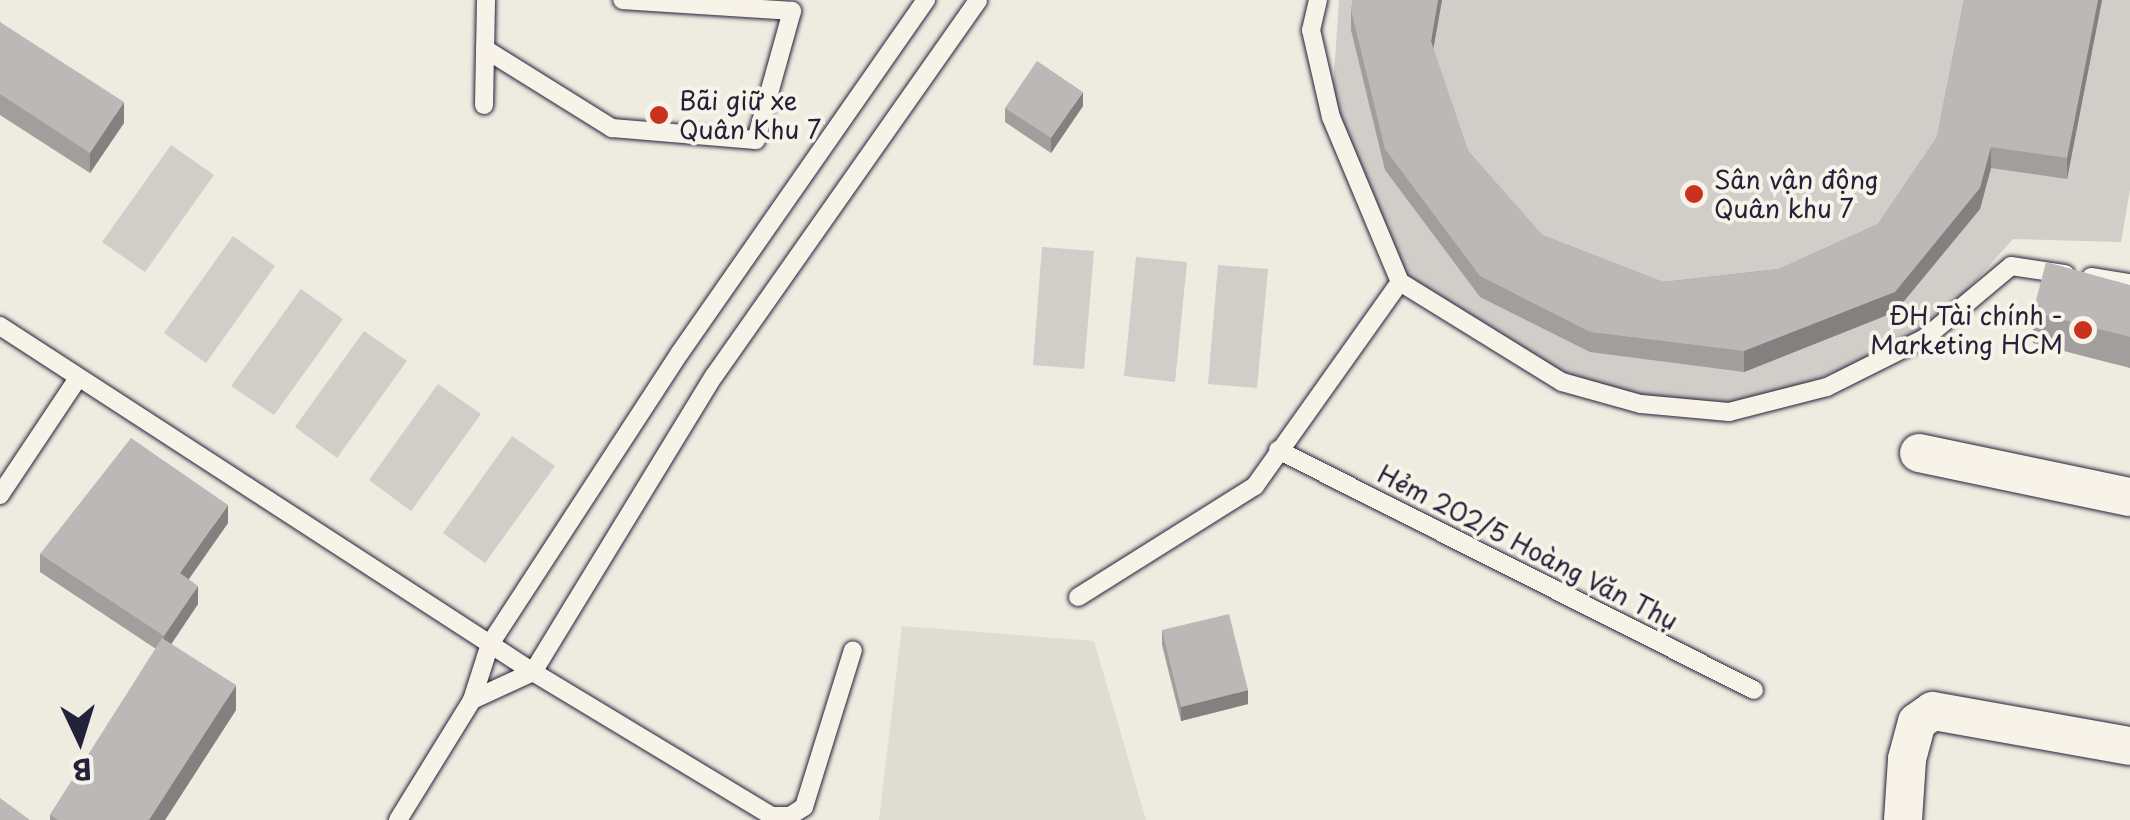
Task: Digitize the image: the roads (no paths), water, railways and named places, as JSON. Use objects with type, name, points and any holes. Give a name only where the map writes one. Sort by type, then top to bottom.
[{"type":"street","points":[[1919,453],[2130,497]]},
{"type":"street","points":[[1903,820],[1907,758],[1918,722],[1933,710],[2130,746]]},
{"type":"lane","points":[[484,105],[486,0]]},
{"type":"lane","points":[[485,49],[612,128],[756,140],[792,11],[622,0]]},
{"type":"lane","points":[[398,820],[472,700],[490,644],[680,354],[926,0]]},
{"type":"lane","points":[[472,700],[533,672],[714,376],[978,0]]},
{"type":"lane","points":[[1318,0],[1311,30],[1331,118],[1400,282],[1562,382],[1641,404],[1728,412],[1827,387],[1924,338],[2011,266],[2130,282]]},
{"type":"lane","points":[[1078,596],[1255,486],[1400,282]]},
{"type":"lane","points":[[0,326],[533,672],[758,809],[790,816],[803,814],[853,650]]},
{"type":"lane","points":[[0,495],[78,378]]},
{"type":"lane","name":"Hẻm 202/5 Hoàng Văn Thụ","points":[[1278,450],[1754,690]]},
{"type":"place","name":"Bãi giữ xe Quân Khu 7","points":[[659,115]]},
{"type":"place","name":"Sân vận động Quân khu 7","points":[[1694,194]]},
{"type":"place","name":"ĐH Tài chính - Marketing HCM","points":[[2083,330]]}]
